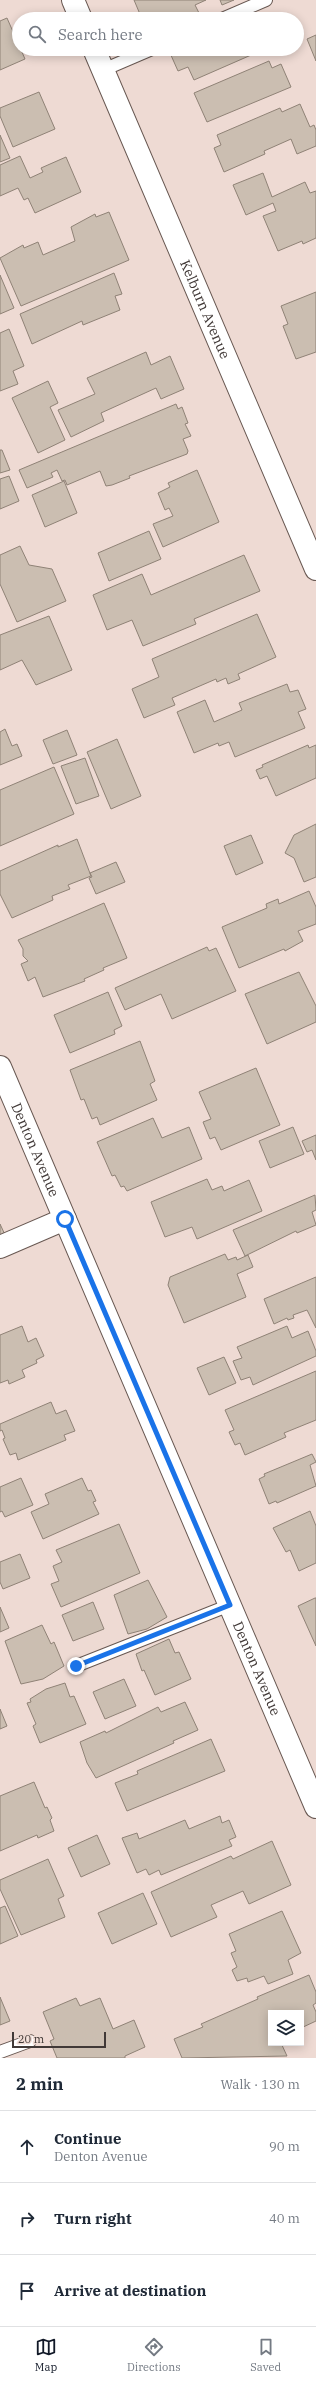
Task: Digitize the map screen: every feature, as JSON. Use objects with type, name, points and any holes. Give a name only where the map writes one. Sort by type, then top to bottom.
[{"type":"street","points":[[73,0],[78,12]]},
{"type":"street","name":"Kelburn Avenue","points":[[97,56],[316,569]]},
{"type":"street","name":"Denton Avenue","points":[[0,1067],[316,1807]]},
{"type":"street","points":[[0,1247],[65,1219]]},
{"type":"lane","points":[[238,12],[266,0]]},
{"type":"lane","points":[[103,70],[136,56]]},
{"type":"lane","points":[[76,1666],[230,1605]]},
{"type":"lane","points":[[0,2052],[30,2041]]},
{"type":"building","points":[[134,0],[206,0],[195,5],[198,12],[139,12]]},
{"type":"building","points":[[220,0],[234,0],[222,5]]},
{"type":"building","points":[[7,18],[12,29],[12,56],[24,56],[25,59],[0,70],[0,21]]},
{"type":"building","points":[[316,35],[316,61],[307,39]]},
{"type":"building","points":[[171,56],[249,56],[194,80],[188,67],[178,71]]},
{"type":"building","points":[[269,61],[272,68],[281,64],[291,87],[207,122],[194,93]]},
{"type":"building","points":[[39,92],[55,129],[13,147],[0,116],[0,108]]},
{"type":"building","points":[[300,104],[310,127],[314,125],[316,130],[316,146],[297,154],[291,139],[264,151],[265,154],[224,172],[214,148],[221,145],[217,135],[280,108],[282,112]]},
{"type":"building","points":[[0,135],[10,158],[0,162]]},
{"type":"building","points":[[20,156],[30,178],[43,172],[41,168],[66,157],[81,192],[35,213],[28,198],[24,200],[18,188],[0,196],[0,165]]},
{"type":"building","points":[[263,173],[272,197],[305,182],[310,193],[316,191],[316,238],[303,244],[302,241],[278,251],[263,216],[276,211],[273,203],[246,215],[233,185]]},
{"type":"building","points":[[109,212],[129,260],[21,306],[0,258],[23,245],[24,248],[38,242],[43,255],[75,241],[71,227],[95,214],[96,217]]},
{"type":"building","points":[[114,273],[122,294],[115,296],[120,310],[83,325],[82,321],[32,344],[20,314]]},
{"type":"building","points":[[0,275],[14,308],[0,314]]},
{"type":"building","points":[[316,292],[316,352],[296,359],[283,326],[288,324],[281,306]]},
{"type":"building","points":[[9,329],[24,366],[13,371],[18,384],[0,391],[0,333]]},
{"type":"building","points":[[146,352],[151,365],[170,356],[184,389],[161,399],[156,388],[101,413],[104,421],[71,437],[58,410],[95,394],[87,378]]},
{"type":"building","points":[[48,381],[58,403],[50,407],[65,440],[38,453],[12,398]]},
{"type":"building","points":[[176,404],[178,409],[182,407],[188,423],[185,424],[191,436],[183,439],[188,451],[187,454],[129,476],[130,478],[112,485],[106,486],[100,471],[67,485],[65,480],[62,481],[57,470],[51,473],[53,477],[27,488],[19,470]]},
{"type":"building","points":[[0,450],[2,450],[10,470],[0,473]]},
{"type":"building","points":[[197,470],[219,522],[163,547],[153,524],[173,516],[169,508],[165,510],[158,493],[170,487],[168,483]]},
{"type":"building","points":[[9,476],[19,501],[0,509],[0,479]]},
{"type":"building","points":[[64,481],[77,513],[45,527],[32,495]]},
{"type":"building","points":[[149,531],[161,559],[109,581],[98,553]]},
{"type":"building","points":[[20,546],[29,565],[52,569],[66,601],[17,622],[0,584],[0,555]]},
{"type":"building","points":[[244,555],[260,591],[194,619],[196,624],[143,646],[132,620],[107,630],[93,595],[142,574],[151,595]]},
{"type":"building","points":[[257,614],[276,657],[238,674],[240,679],[228,684],[226,678],[217,682],[216,679],[172,698],[175,705],[144,718],[132,689],[159,677],[152,659]]},
{"type":"building","points":[[49,616],[72,670],[36,685],[22,660],[0,670],[0,635]]},
{"type":"building","points":[[287,684],[290,692],[298,690],[306,709],[298,712],[305,728],[235,757],[229,742],[219,746],[218,743],[194,753],[177,712],[205,700],[214,722],[242,710],[239,703]]},
{"type":"building","points":[[5,729],[12,746],[17,744],[22,756],[0,765],[0,732]]},
{"type":"building","points":[[67,730],[77,755],[53,764],[43,740]]},
{"type":"building","points":[[117,739],[141,796],[111,809],[87,752]]},
{"type":"building","points":[[308,745],[309,748],[316,745],[316,778],[276,796],[267,776],[260,779],[256,770],[263,767],[262,765]]},
{"type":"building","points":[[85,758],[99,796],[76,804],[61,766]]},
{"type":"building","points":[[54,767],[74,814],[0,846],[0,790]]},
{"type":"building","points":[[316,824],[316,877],[304,882],[294,858],[285,853],[294,835]]},
{"type":"building","points":[[251,835],[263,863],[236,875],[224,846]]},
{"type":"building","points":[[77,839],[91,876],[68,885],[70,889],[52,896],[53,900],[12,918],[0,894],[0,871],[58,845],[58,847]]},
{"type":"building","points":[[116,862],[125,882],[96,894],[89,878],[92,877],[90,873]]},
{"type":"building","points":[[309,891],[316,907],[316,924],[298,931],[303,941],[285,951],[284,949],[239,968],[222,927],[267,908],[266,904],[278,899],[279,904]]},
{"type":"building","points":[[104,903],[127,958],[103,968],[104,970],[84,979],[85,981],[43,997],[35,977],[28,981],[21,964],[28,961],[23,956],[23,949],[18,940]]},
{"type":"building","points":[[207,947],[209,951],[216,948],[236,991],[172,1019],[161,994],[125,1010],[115,988]]},
{"type":"building","points":[[299,972],[316,1006],[316,1022],[267,1044],[245,994]]},
{"type":"building","points":[[108,992],[122,1026],[114,1030],[115,1034],[70,1053],[54,1015]]},
{"type":"building","points":[[140,1041],[155,1081],[150,1084],[157,1100],[100,1125],[97,1117],[92,1119],[84,1099],[81,1100],[70,1070]]},
{"type":"building","points":[[256,1068],[280,1125],[221,1150],[215,1137],[210,1139],[203,1122],[211,1119],[199,1092]]},
{"type":"building","points":[[153,1118],[162,1138],[189,1127],[202,1159],[127,1191],[124,1186],[121,1187],[115,1175],[112,1176],[97,1142]]},
{"type":"building","points":[[293,1127],[304,1154],[270,1168],[259,1141]]},
{"type":"building","points":[[316,1135],[316,1160],[312,1150],[307,1152],[302,1141]]},
{"type":"building","points":[[207,1179],[212,1190],[222,1186],[224,1191],[249,1180],[262,1211],[197,1239],[192,1227],[165,1237],[151,1202]]},
{"type":"building","points":[[315,1195],[316,1210],[312,1212],[316,1225],[297,1233],[296,1231],[245,1256],[233,1230]]},
{"type":"building","points":[[0,1224],[7,1239],[0,1242]]},
{"type":"building","points":[[225,1254],[228,1260],[236,1257],[237,1260],[248,1255],[253,1267],[237,1274],[246,1297],[184,1323],[168,1285],[170,1277]]},
{"type":"building","points":[[316,1277],[316,1328],[307,1310],[293,1315],[294,1318],[288,1320],[287,1318],[274,1324],[264,1299]]},
{"type":"building","points":[[22,1326],[28,1342],[36,1338],[44,1356],[36,1360],[37,1363],[22,1370],[25,1377],[9,1384],[8,1380],[0,1383],[0,1335]]},
{"type":"building","points":[[287,1326],[292,1338],[308,1331],[316,1351],[316,1356],[253,1385],[250,1377],[241,1380],[233,1361],[242,1358],[237,1347]]},
{"type":"building","points":[[224,1357],[236,1383],[209,1395],[197,1368]]},
{"type":"building","points":[[316,1371],[316,1420],[284,1433],[286,1437],[245,1455],[240,1443],[235,1445],[229,1432],[234,1430],[225,1410]]},
{"type":"building","points":[[51,1402],[56,1414],[66,1410],[75,1431],[64,1435],[66,1440],[18,1460],[16,1453],[10,1455],[3,1439],[5,1438],[2,1430],[0,1431],[0,1424]]},
{"type":"building","points":[[312,1454],[316,1462],[310,1465],[316,1486],[277,1503],[276,1501],[269,1504],[259,1479],[265,1476],[264,1474]]},
{"type":"building","points":[[21,1478],[33,1505],[5,1517],[2,1511],[0,1512],[0,1487]]},
{"type":"building","points":[[82,1478],[88,1491],[91,1490],[96,1501],[93,1502],[99,1514],[43,1539],[31,1512],[49,1504],[45,1494]]},
{"type":"building","points":[[310,1511],[316,1526],[316,1563],[299,1571],[290,1550],[286,1552],[273,1528]]},
{"type":"building","points":[[119,1524],[140,1573],[61,1607],[51,1584],[59,1581],[53,1566],[62,1562],[56,1550]]},
{"type":"building","points":[[20,1554],[30,1578],[3,1589],[0,1582],[0,1562]]},
{"type":"building","points":[[148,1580],[167,1617],[147,1629],[128,1634],[114,1595]]},
{"type":"building","points":[[316,1598],[316,1646],[298,1606]]},
{"type":"building","points":[[93,1602],[104,1629],[73,1641],[62,1615]]},
{"type":"building","points":[[0,1607],[9,1628],[0,1632]]},
{"type":"building","points":[[42,1625],[51,1644],[54,1642],[64,1666],[43,1679],[21,1684],[5,1641]]},
{"type":"building","points":[[169,1639],[175,1653],[179,1652],[191,1679],[155,1695],[144,1670],[142,1671],[136,1654]]},
{"type":"building","points":[[124,1679],[136,1706],[105,1719],[93,1692]]},
{"type":"building","points":[[65,1683],[70,1697],[74,1696],[86,1724],[40,1743],[33,1726],[36,1724],[27,1703],[31,1702],[30,1699],[46,1689]]},
{"type":"building","points":[[185,1702],[198,1730],[173,1741],[174,1743],[96,1778],[87,1763],[80,1742],[105,1731],[106,1733],[158,1707],[161,1712]]},
{"type":"building","points":[[0,1709],[7,1726],[0,1729]]},
{"type":"building","points":[[211,1739],[225,1771],[127,1811],[115,1783],[138,1774],[137,1771]]},
{"type":"building","points":[[34,1782],[45,1808],[47,1807],[52,1818],[50,1820],[54,1831],[38,1838],[37,1835],[0,1851],[0,1796]]},
{"type":"building","points":[[220,1816],[222,1823],[229,1820],[236,1837],[229,1840],[232,1846],[161,1875],[159,1870],[149,1875],[146,1869],[137,1873],[122,1838],[137,1833],[139,1839],[185,1820],[189,1829]]},
{"type":"building","points":[[97,1835],[110,1864],[81,1877],[68,1848]]},
{"type":"building","points":[[272,1841],[291,1885],[249,1904],[243,1891],[211,1905],[217,1917],[171,1937],[151,1892],[231,1856],[233,1859]]},
{"type":"building","points":[[48,1859],[64,1896],[58,1899],[65,1917],[21,1935],[0,1889],[0,1880]]},
{"type":"building","points":[[143,1893],[157,1924],[112,1944],[98,1913]]},
{"type":"building","points":[[5,1906],[18,1936],[0,1944],[0,1908]]},
{"type":"building","points":[[282,1911],[301,1953],[288,1960],[293,1974],[268,1984],[264,1976],[248,1982],[247,1978],[237,1981],[232,1970],[237,1967],[231,1953],[236,1951],[229,1934]]},
{"type":"building","points":[[309,1975],[316,1992],[316,2003],[313,2005],[316,2012],[316,2021],[304,2027],[304,2010],[268,2010],[268,2046],[282,2046],[287,2056],[182,2058],[174,2039],[203,2027],[201,2024],[258,1999],[257,1997]]},
{"type":"building","points":[[0,1997],[10,2021],[0,2025]]},
{"type":"building","points":[[76,1998],[80,2006],[100,1998],[113,2029],[134,2020],[145,2047],[125,2056],[125,2058],[57,2058],[50,2041],[54,2039],[43,2012]]},
{"type":"route","points":[[65,1219],[230,1605],[76,1666]]}]
